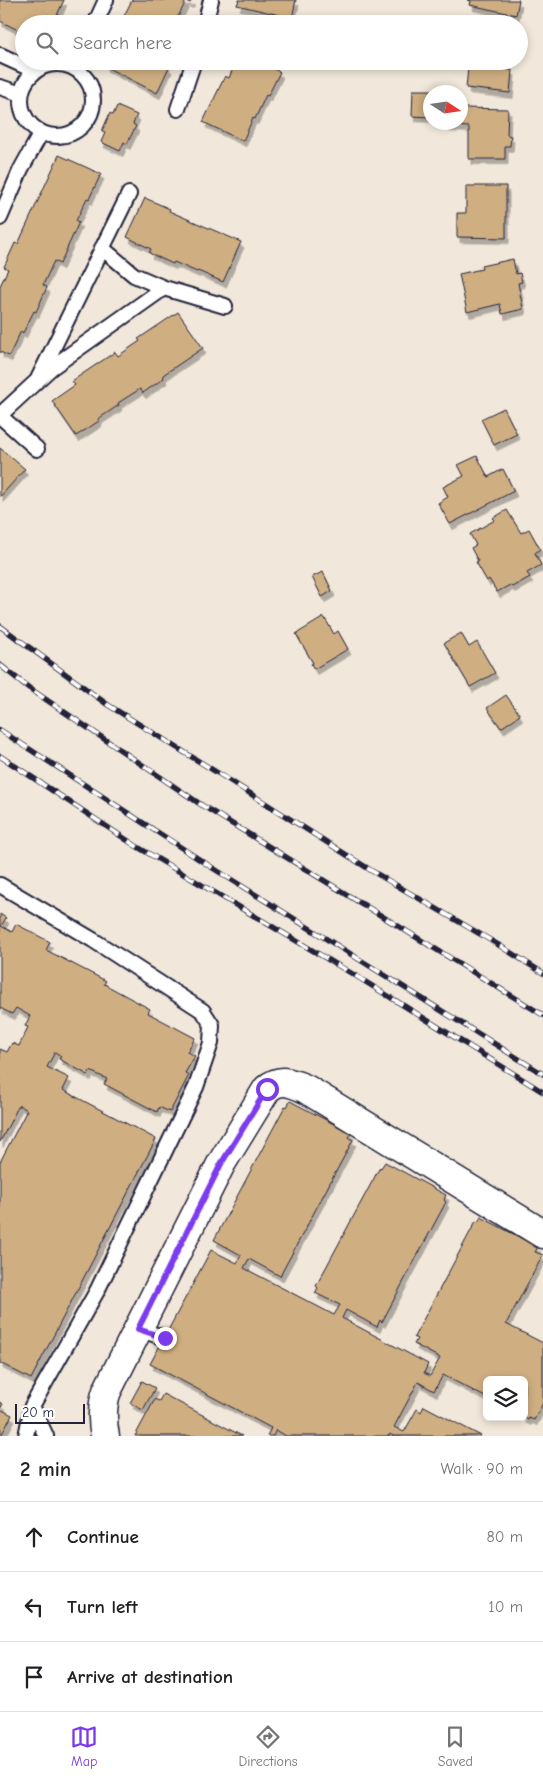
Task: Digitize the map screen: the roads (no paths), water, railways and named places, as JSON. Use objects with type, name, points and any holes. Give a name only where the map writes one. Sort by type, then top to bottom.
[{"type":"street","points":[[105,1436],[103,1426],[104,1397],[221,1164],[267,1089],[273,1083],[288,1082],[306,1089],[543,1234]]},
{"type":"lane","points":[[99,15],[106,0]]},
{"type":"lane","points":[[207,15],[211,0]]},
{"type":"lane","points":[[0,55],[15,61]]},
{"type":"lane","points":[[35,70],[28,78],[21,94],[21,105],[26,120],[41,132],[55,136],[70,134],[86,121],[93,104],[91,88],[79,70]]},
{"type":"lane","points":[[178,109],[191,70]]},
{"type":"lane","points":[[0,86],[21,94]]},
{"type":"lane","points":[[0,218],[41,132]]},
{"type":"lane","points":[[37,381],[129,194]]},
{"type":"lane","points":[[102,248],[134,275],[164,288],[226,306]]},
{"type":"lane","points":[[37,450],[0,416],[51,368],[164,288]]},
{"type":"lane","points":[[0,885],[93,940],[203,1011],[212,1025],[211,1044],[196,1087],[97,1291],[32,1406],[26,1436]]},
{"type":"lane","points":[[138,1329],[165,1338]]},
{"type":"lane","points":[[32,1406],[46,1436]]},
{"type":"railway","points":[[0,626],[108,705],[372,871],[543,973]]},
{"type":"railway","points":[[0,665],[29,688],[203,806],[543,1015]]},
{"type":"railway","points":[[0,730],[208,865],[543,1074]]},
{"type":"railway","points":[[0,756],[136,846],[356,976],[543,1092]]}]
